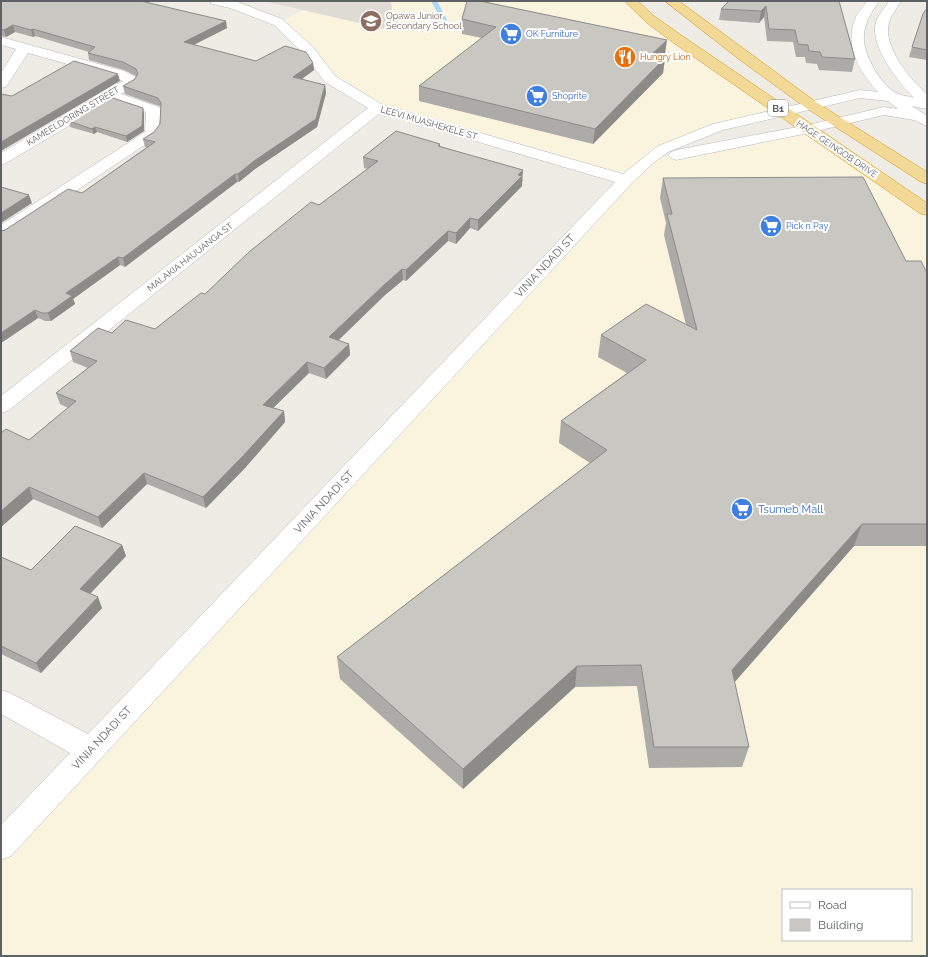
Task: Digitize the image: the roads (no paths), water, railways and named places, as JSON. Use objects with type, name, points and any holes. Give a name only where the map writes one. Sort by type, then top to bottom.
[{"type":"highway","name":"HAGE GEINGOB DRIVE","points":[[632,1],[650,19],[927,210]]},
{"type":"highway","name":"B1","points":[[670,1],[811,105],[927,179]]},
{"type":"street","name":"LEEVI MUASHEKELE ST","points":[[216,1],[234,5],[278,22],[309,51],[330,79],[378,108],[626,180]]},
{"type":"street","points":[[860,94],[872,87],[871,76],[861,56],[857,36],[861,19],[873,1]]},
{"type":"street","points":[[895,1],[882,23],[884,42],[891,59],[905,79],[915,105]]},
{"type":"street","name":"KAMEELDORING STREET","points":[[1,41],[119,74],[131,80],[130,83],[1,160]]},
{"type":"street","points":[[2,82],[24,48]]},
{"type":"street","points":[[871,76],[915,105]]},
{"type":"street","name":"VINIA NDADI ST","points":[[1,846],[626,180],[648,160],[663,149],[718,127],[860,94],[915,105]]},
{"type":"street","points":[[1,233],[150,135],[153,131],[152,126],[154,110],[108,95]]},
{"type":"street","points":[[884,112],[903,113],[915,105]]},
{"type":"street","points":[[648,160],[808,129],[915,105]]},
{"type":"street","name":"MALAKIA HAUUANGA ST","points":[[1,406],[378,108]]},
{"type":"street","points":[[1,701],[91,750]]},
{"type":"waterway","points":[[434,1],[444,20]]},
{"type":"place","name":"Opawa Junior Secondary School","points":[[371,21]]},
{"type":"place","name":"OK Furniture","points":[[511,34]]},
{"type":"place","name":"Hungry Lion","points":[[625,57]]},
{"type":"place","name":"Shoprite","points":[[537,96]]},
{"type":"place","name":"Pick n Pay","points":[[771,226]]},
{"type":"place","name":"Tsumeb Mall","points":[[742,509]]}]
